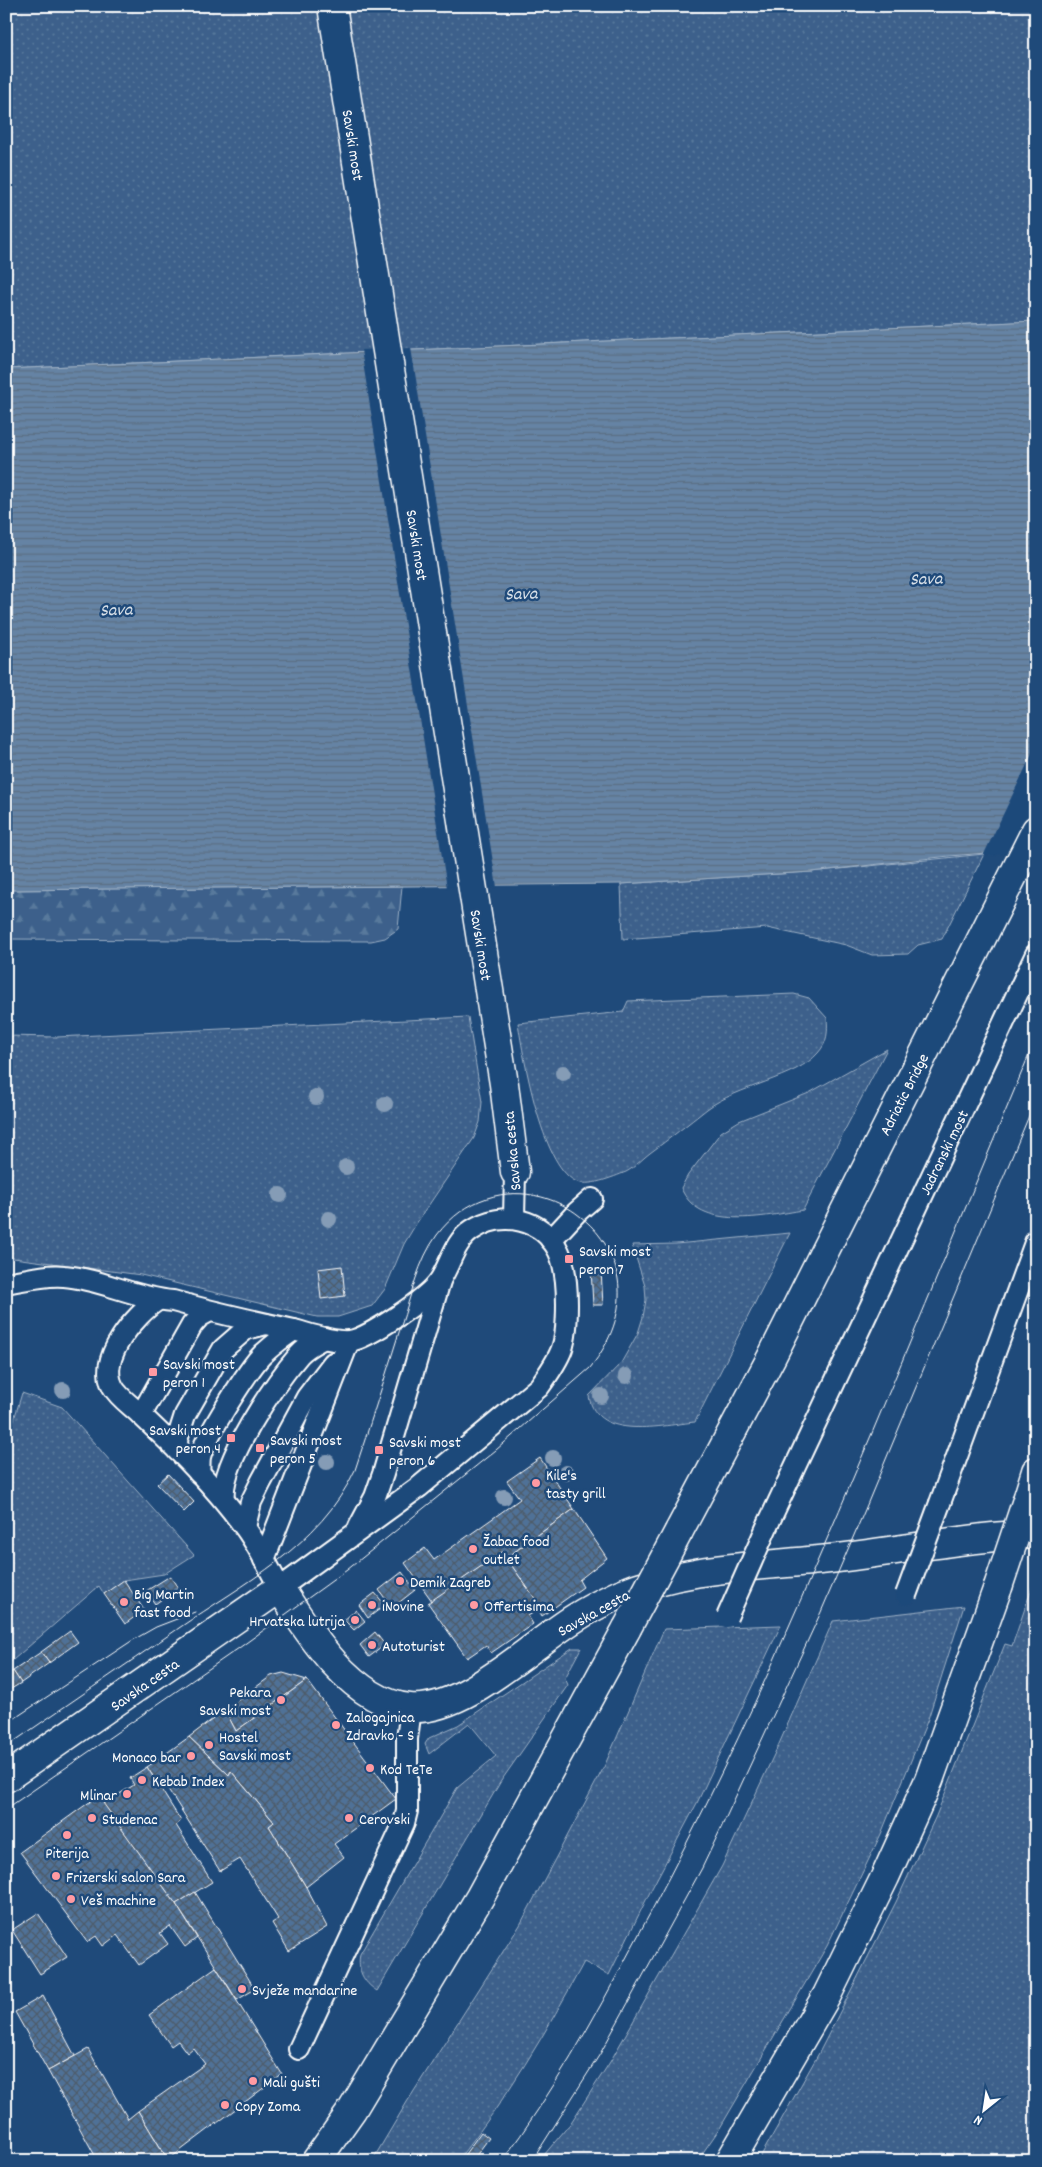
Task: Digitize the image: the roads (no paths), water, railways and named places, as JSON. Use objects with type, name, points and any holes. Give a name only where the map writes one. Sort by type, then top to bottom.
[{"type":"street","name":"Savski most","points":[[332,6],[504,1084]]},
{"type":"street","name":"Adriatic Bridge","points":[[352,2110],[480,1897],[627,1628],[771,1358],[1036,830]]},
{"type":"street","name":"Savska cesta","points":[[504,1084],[515,1172]]},
{"type":"street","points":[[731,2158],[827,1995],[885,1877],[929,1780],[998,1587],[1036,1471]]},
{"type":"street","name":"Savska cesta","points":[[6,1778],[280,1588],[309,1631],[347,1676],[384,1701],[411,1709],[446,1704],[468,1693],[575,1618],[620,1594],[667,1578],[716,1570],[831,1558],[903,1547],[1036,1534]]},
{"type":"street","points":[[316,2161],[352,2110]]},
{"type":"street","points":[[335,2161],[352,2110]]},
{"type":"lane","name":"Jadranski most","points":[[727,1617],[849,1349],[1036,954]]},
{"type":"lane","name":"Savska cesta","points":[[514,1218],[515,1172]]},
{"type":"lane","points":[[551,1240],[576,1212],[592,1200]]},
{"type":"lane","name":"Savska cesta","points":[[280,1588],[419,1487],[539,1387],[554,1367],[567,1336],[566,1282],[561,1258],[551,1240],[540,1229],[514,1218],[506,1217],[488,1221],[471,1231],[456,1247],[440,1281],[375,1497],[357,1531]]},
{"type":"lane","points":[[906,1596],[1036,1240]]},
{"type":"lane","points":[[6,1283],[62,1275],[97,1281],[158,1300],[172,1300],[324,1338],[349,1341]]},
{"type":"lane","name":"Savska cesta","points":[[349,1341],[383,1325],[407,1309],[440,1281]]},
{"type":"lane","points":[[158,1300],[143,1310],[114,1350],[110,1363],[113,1388],[178,1450],[224,1500],[245,1527],[280,1588]]},
{"type":"lane","points":[[141,1414],[192,1325],[199,1317],[210,1311]]},
{"type":"lane","points":[[178,1450],[177,1440],[185,1415],[223,1349],[246,1329],[266,1324]]},
{"type":"lane","points":[[199,1473],[200,1456],[244,1378],[278,1340],[294,1330]]},
{"type":"lane","points":[[224,1500],[222,1489],[231,1463],[267,1398],[300,1355],[324,1338]]},
{"type":"lane","points":[[245,1527],[251,1502],[307,1397],[349,1341]]},
{"type":"lane","points":[[264,1560],[349,1341]]},
{"type":"lane","points":[[299,2049],[404,1823],[407,1811],[407,1738],[411,1709]]},
{"type":"water","name":"Sava","points":[[1036,321],[1036,849],[949,856],[811,872],[621,884],[6,890],[6,369]]},
{"type":"tram line","points":[[502,2161],[555,2083],[602,2002],[669,1878],[738,1738],[839,1510],[1036,1038]]},
{"type":"tram line","points":[[532,2161],[600,2054],[702,1868],[722,1826],[821,1612],[1036,1099]]},
{"type":"tram line","points":[[6,1747],[278,1561],[301,1542],[322,1520],[340,1497],[355,1470],[416,1279],[430,1245],[437,1235],[471,1205],[508,1194],[546,1198],[580,1216],[605,1244],[618,1281],[615,1323],[590,1368],[496,1450],[347,1570],[239,1648],[6,1809]]},
{"type":"tram line","points":[[6,1724],[133,1640],[156,1627],[195,1612]]},
{"type":"place","name":"Savski most peron 7","points":[[569,1259]]},
{"type":"place","name":"Savski most peron 1","points":[[153,1372]]},
{"type":"place","name":"Savski most peron 4","points":[[231,1438]]},
{"type":"place","name":"Savski most peron 5","points":[[260,1448]]},
{"type":"place","name":"Savski most peron 6","points":[[379,1450]]},
{"type":"place","name":"Kile's tasty grill","points":[[536,1483]]},
{"type":"place","name":"Žabac food outlet","points":[[473,1549]]},
{"type":"place","name":"Demik Zagreb","points":[[400,1581]]},
{"type":"place","name":"Big Martin fast food","points":[[124,1602]]},
{"type":"place","name":"iNovine","points":[[372,1605]]},
{"type":"place","name":"Offertisima","points":[[474,1605]]},
{"type":"place","name":"Hrvatska lutrija","points":[[355,1620]]},
{"type":"place","name":"Autoturist","points":[[372,1645]]},
{"type":"place","name":"Pekara Savski most","points":[[281,1700]]},
{"type":"place","name":"Zalogajnica Zdravko - S","points":[[336,1725]]},
{"type":"place","name":"Hostel Savski most","points":[[209,1745]]},
{"type":"place","name":"Monaco bar","points":[[191,1756]]},
{"type":"place","name":"Kod TeTe","points":[[370,1768]]},
{"type":"place","name":"Kebab Index","points":[[142,1780]]},
{"type":"place","name":"Mlinar","points":[[127,1794]]},
{"type":"place","name":"Studenac","points":[[92,1818]]},
{"type":"place","name":"Cerovski","points":[[349,1818]]},
{"type":"place","name":"Piterija","points":[[67,1835]]},
{"type":"place","name":"Frizerski salon Sara","points":[[56,1876]]},
{"type":"place","name":"Veš machine","points":[[71,1899]]},
{"type":"place","name":"Svježe mandarine","points":[[242,1989]]},
{"type":"place","name":"Mali gušti","points":[[253,2081]]},
{"type":"place","name":"Copy Zoma","points":[[225,2105]]}]
